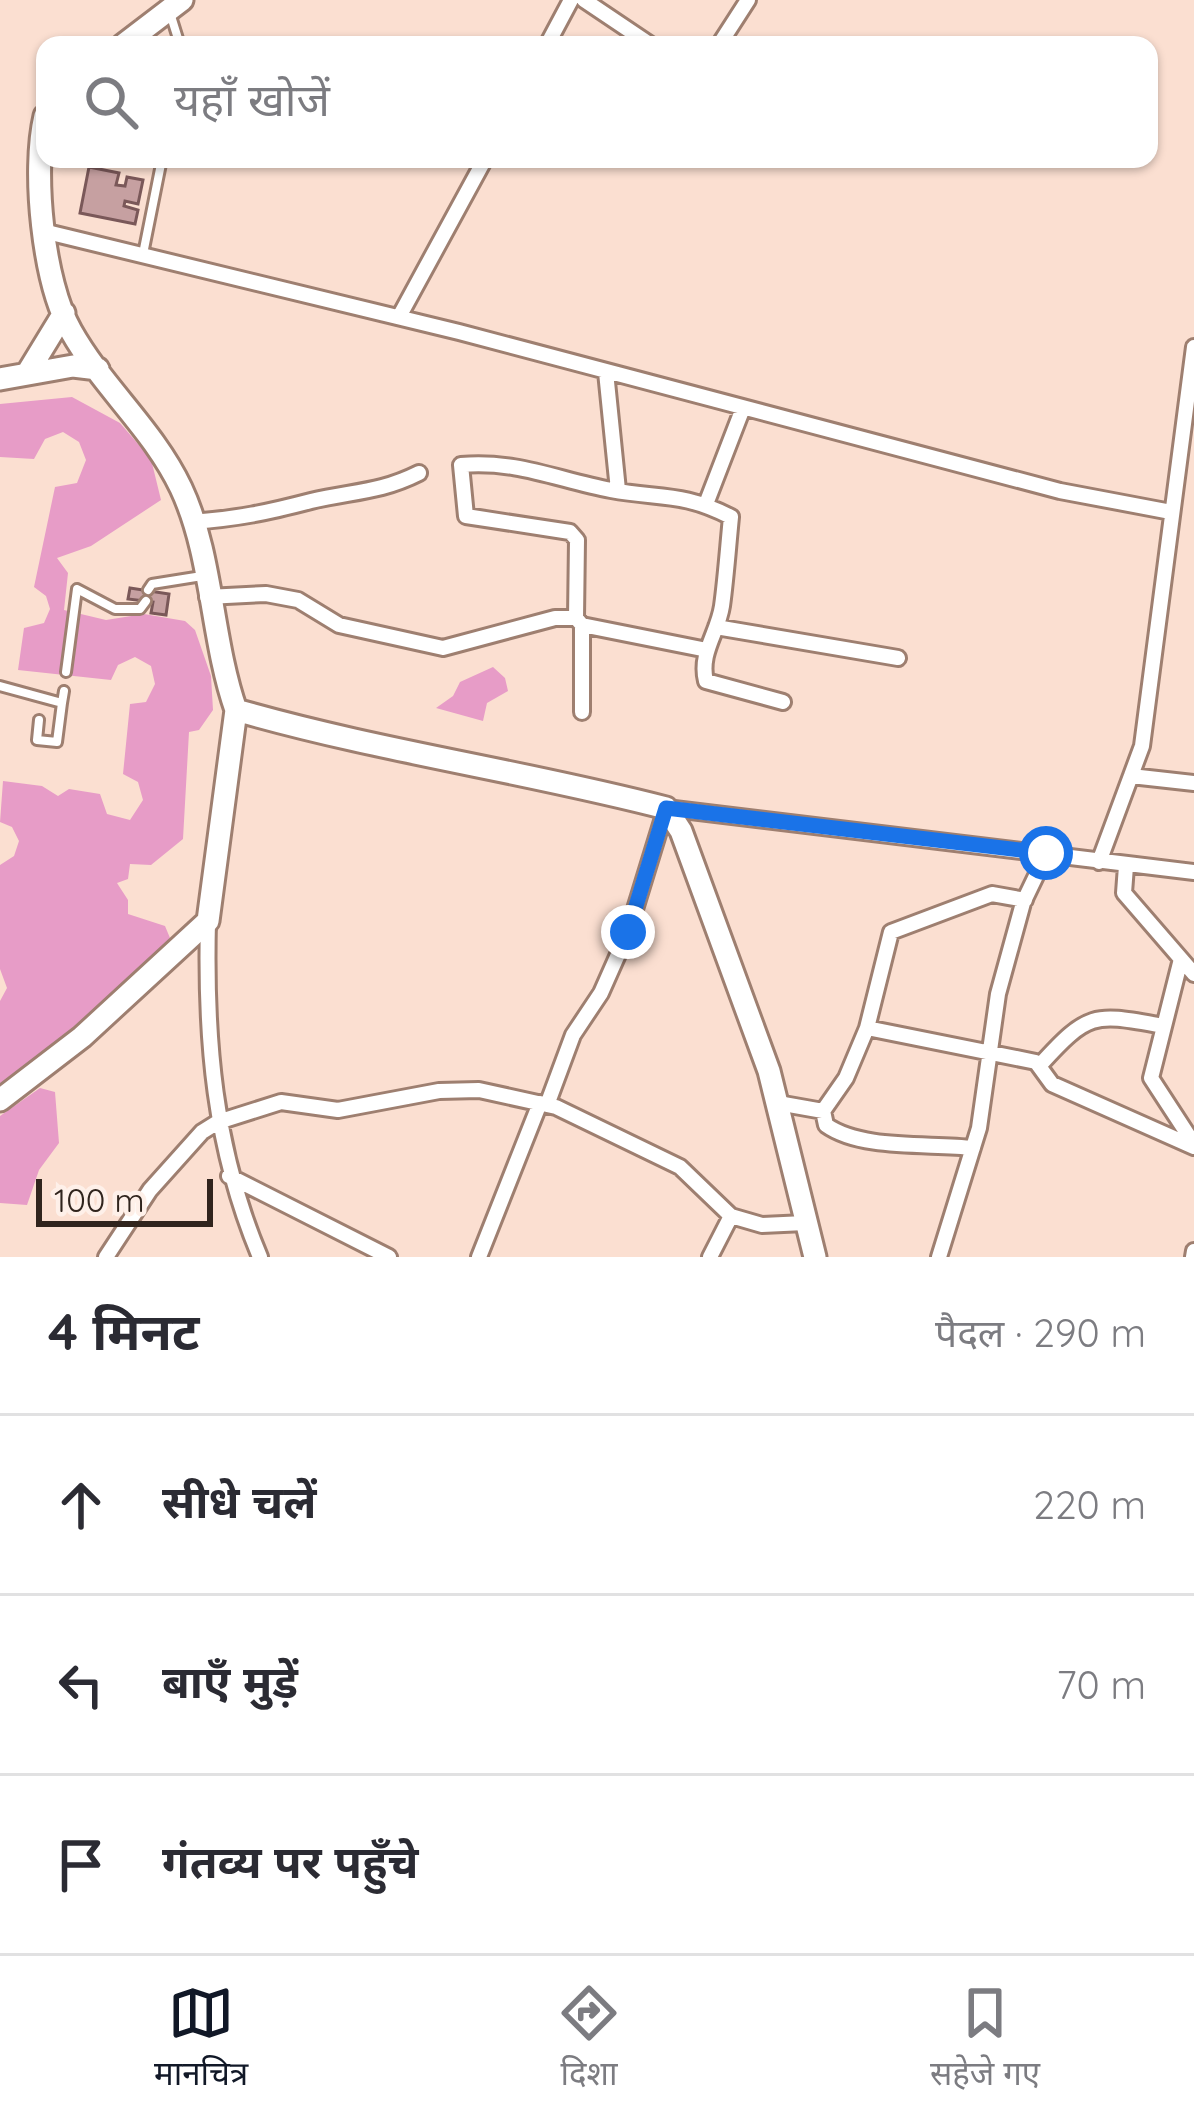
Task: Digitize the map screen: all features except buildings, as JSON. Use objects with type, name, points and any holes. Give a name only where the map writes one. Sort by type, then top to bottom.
[{"type":"main road","points":[[135,36],[176,6]]},
{"type":"main road","points":[[0,1100],[82,1037],[208,921],[236,710],[183,491],[150,431],[98,369],[64,314],[39,168]]},
{"type":"main road","points":[[28,372],[64,314]]},
{"type":"main road","points":[[0,379],[28,372],[98,369]]},
{"type":"main road","points":[[236,710],[340,740],[560,780],[666,808],[681,831],[778,1103],[815,1257]]},
{"type":"street","points":[[552,36],[571,0]]},
{"type":"street","points":[[584,0],[638,36]]},
{"type":"street","points":[[725,36],[748,0]]},
{"type":"street","points":[[398,317],[479,168]]},
{"type":"street","points":[[47,232],[398,317],[1060,490],[1171,512]]},
{"type":"street","points":[[1099,862],[1142,746],[1194,347]]},
{"type":"street","points":[[606,372],[618,490]]},
{"type":"street","points":[[706,504],[743,408]]},
{"type":"street","points":[[582,712],[577,540],[570,532],[466,516],[461,465],[515,463],[618,490],[692,497],[731,517],[716,626],[702,664],[706,681],[783,702]]},
{"type":"street","points":[[192,522],[267,516],[314,500],[382,492],[419,473]]},
{"type":"street","points":[[205,586],[298,600],[339,625],[443,648],[555,618],[707,650]]},
{"type":"street","points":[[716,626],[898,658]]},
{"type":"street","points":[[1131,776],[1194,783]]},
{"type":"street","points":[[479,1257],[573,1035],[601,993],[628,932],[666,808],[1194,872]]},
{"type":"street","points":[[939,1257],[973,1148],[998,994],[1025,900],[1046,853]]},
{"type":"street","points":[[1126,866],[1124,893],[1194,974]]},
{"type":"street","points":[[973,1148],[904,1140],[888,1146],[838,1133],[826,1124],[823,1111],[846,1078],[867,1028],[891,932],[992,894],[1025,900]]},
{"type":"street","points":[[208,921],[207,983],[218,1122],[230,1176],[260,1257]]},
{"type":"street","points":[[1181,959],[1151,1078],[1194,1145]]},
{"type":"street","points":[[1041,1064],[1070,1032],[1101,1015],[1164,1027]]},
{"type":"street","points":[[867,1028],[1041,1064],[1052,1084],[1194,1145]]},
{"type":"street","points":[[106,1257],[150,1190],[202,1132],[218,1122],[280,1102],[338,1110],[439,1091],[479,1090],[544,1104],[680,1167],[731,1216],[762,1225],[805,1222]]},
{"type":"street","points":[[778,1103],[823,1111]]},
{"type":"street","points":[[230,1176],[389,1257]]},
{"type":"street","points":[[710,1257],[731,1216]]},
{"type":"lane","points":[[176,6],[179,36]]},
{"type":"lane","points":[[143,256],[160,168]]},
{"type":"lane","points":[[66,670],[77,589],[115,609],[140,609],[152,584],[205,586]]},
{"type":"lane","points":[[0,686],[62,703]]},
{"type":"lane","points":[[39,720],[37,740],[57,742],[64,691]]},
{"type":"shaded area","points":[[72,397],[120,423],[151,459],[161,500],[91,546],[57,558],[68,573],[64,610],[106,620],[144,614],[185,621],[195,630],[211,676],[213,710],[199,730],[189,732],[183,839],[151,865],[130,864],[128,879],[117,883],[128,900],[128,914],[165,926],[170,938],[145,974],[0,1091],[0,1001],[7,988],[0,969],[0,865],[14,856],[19,841],[12,827],[0,822],[3,781],[42,786],[58,796],[69,789],[100,794],[107,814],[130,820],[143,800],[138,782],[123,774],[130,704],[146,702],[155,684],[151,666],[135,657],[118,665],[111,680],[18,670],[24,628],[44,623],[50,609],[46,596],[34,587],[55,487],[77,483],[86,460],[79,442],[63,432],[45,439],[34,459],[0,457],[0,404]]},
{"type":"shaded area","points":[[493,667],[505,678],[508,691],[487,703],[483,721],[436,708],[453,696],[460,682]]},
{"type":"shaded area","points":[[40,1088],[55,1092],[59,1143],[39,1170],[27,1205],[0,1203],[0,1116]]},
{"type":"route","points":[[628,932],[666,808],[804,829],[900,834],[1046,853]]}]
